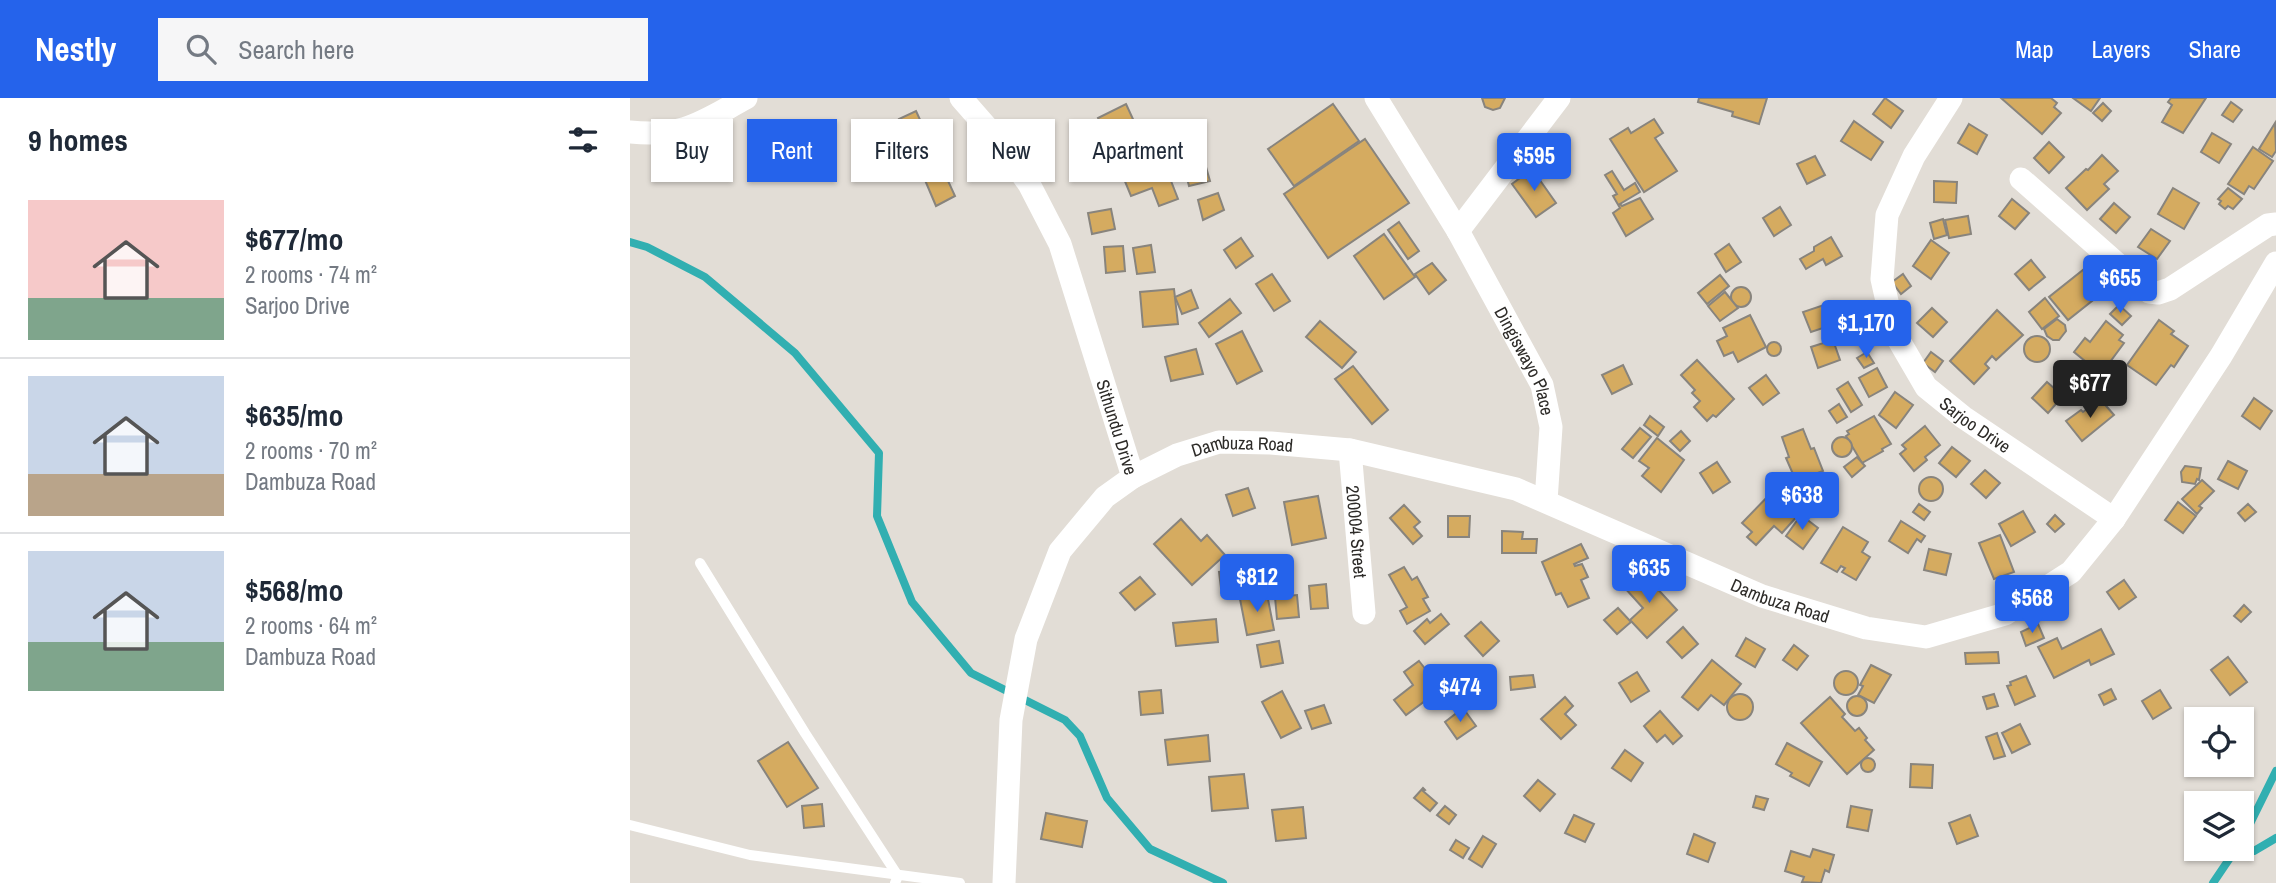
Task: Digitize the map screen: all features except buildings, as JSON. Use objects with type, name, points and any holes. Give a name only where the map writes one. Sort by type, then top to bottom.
[{"type":"street","points":[[630,132],[683,131],[746,98]]},
{"type":"street","name":"Sithundu Drive","points":[[961,98],[997,139],[1029,184],[1060,244],[1133,477],[1105,497],[1060,551],[1026,639],[1011,720],[1004,883]]},
{"type":"street","name":"Dingiswayo Place","points":[[1376,98],[1458,231],[1542,386],[1551,427],[1546,501]]},
{"type":"street","points":[[1458,231],[1559,98]]},
{"type":"street","name":"Sarjoo Drive","points":[[1951,98],[1914,156],[1887,215],[1882,279],[1894,332],[1926,387],[1964,417],[2114,519]]},
{"type":"street","points":[[2021,179],[2149,292],[2158,293],[2170,289],[2269,225],[2276,224]]},
{"type":"street","name":"Dambuza Road","points":[[1133,477],[1177,455],[1219,442],[1271,443],[1350,450],[1516,489],[1762,596],[1866,628],[1926,637],[2005,614],[2071,572],[2114,519],[2221,356],[2276,263]]},
{"type":"street","name":"200004 Street","points":[[1350,450],[1364,613]]},
{"type":"lane","points":[[700,563],[897,879]]},
{"type":"lane","points":[[630,825],[750,855],[897,879],[960,883]]},
{"type":"waterway","points":[[630,242],[647,247],[705,277],[795,353],[879,453],[877,516],[912,602],[971,673],[1065,720],[1080,736],[1107,798],[1150,849],[1223,883]]},
{"type":"waterway","points":[[2254,816],[2276,771]]},
{"type":"waterway","points":[[2254,851],[2276,838]]},
{"type":"waterway","points":[[2213,883],[2228,861]]}]
